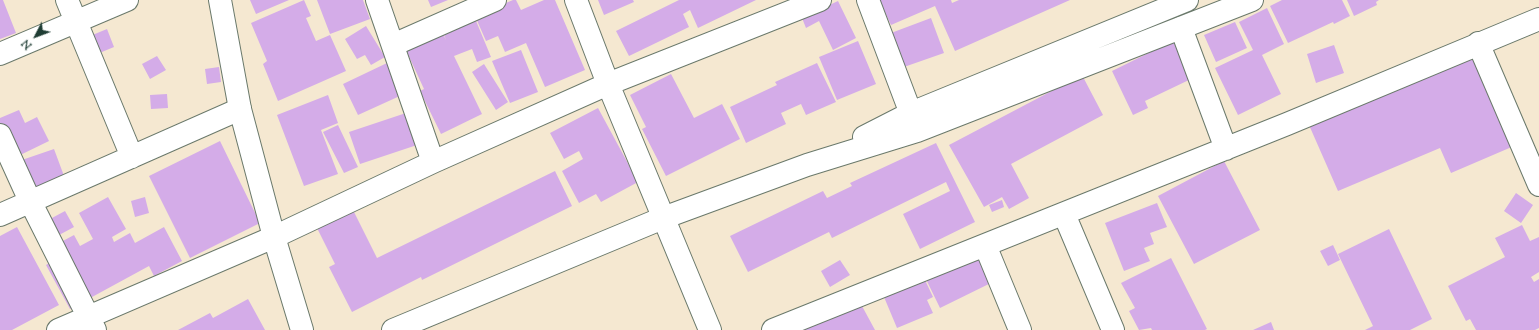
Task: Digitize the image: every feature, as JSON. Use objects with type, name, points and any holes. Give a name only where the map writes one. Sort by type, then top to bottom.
[{"type":"street","points":[[67,0],[132,157]]},
{"type":"street","points":[[0,54],[127,0]]},
{"type":"street","points":[[220,0],[240,109],[274,237],[302,330]]},
{"type":"street","points":[[377,0],[434,162]]},
{"type":"street","points":[[393,45],[495,0]]},
{"type":"street","points":[[576,0],[608,84],[710,330]]},
{"type":"street","points":[[58,330],[92,323],[434,162],[608,84],[820,0]]},
{"type":"street","points":[[868,0],[914,122]]},
{"type":"street","points":[[393,330],[663,218],[807,166],[914,122],[1187,0]]},
{"type":"street","points":[[914,122],[1181,28],[1252,0]]},
{"type":"street","points":[[773,330],[1226,149],[1478,43],[1539,19]]},
{"type":"street","points":[[1181,28],[1226,149]]},
{"type":"street","points":[[1478,43],[1539,186]]},
{"type":"street","points":[[0,215],[240,109]]},
{"type":"street","points":[[0,135],[30,201],[92,323]]},
{"type":"street","points":[[1064,214],[1113,330]]},
{"type":"street","points":[[985,245],[1020,330]]},
{"type":"building","points":[[0,0],[3,0],[16,33],[0,39]]},
{"type":"building","points":[[250,0],[289,0],[256,14]]},
{"type":"building","points":[[304,0],[311,16],[306,18],[316,41],[330,35],[346,71],[278,101],[263,64],[267,61],[251,23]]},
{"type":"building","points":[[317,0],[363,0],[370,19],[330,34]]},
{"type":"building","points":[[428,0],[448,0],[431,7]]},
{"type":"building","points":[[516,0],[521,10],[544,0],[555,0],[585,70],[545,87],[526,43],[505,52],[498,36],[486,41],[475,16]]},
{"type":"building","points":[[598,0],[633,0],[634,2],[604,15]]},
{"type":"building","points":[[679,0],[756,0],[698,28],[690,10],[683,14],[689,27],[629,56],[616,31]]},
{"type":"building","points":[[879,0],[951,0],[952,3],[959,0],[1070,0],[955,51],[935,6],[891,25]]},
{"type":"building","points":[[1282,0],[1342,0],[1350,16],[1334,24],[1333,22],[1288,43],[1270,6]]},
{"type":"building","points":[[1347,0],[1379,0],[1376,2],[1377,5],[1354,16]]},
{"type":"building","points":[[838,1],[856,38],[833,50],[819,21],[806,28],[802,18]]},
{"type":"building","points":[[1267,8],[1284,44],[1262,55],[1281,94],[1238,115],[1215,68],[1253,50],[1239,22]]},
{"type":"building","points":[[474,16],[491,57],[477,62],[472,49],[454,56],[482,114],[441,134],[420,91],[424,89],[406,50],[442,32],[446,40],[442,29]]},
{"type":"building","points":[[931,18],[944,53],[904,67],[891,33]]},
{"type":"building","points":[[1235,22],[1247,48],[1216,62],[1204,35]]},
{"type":"building","points":[[366,26],[385,57],[371,65],[365,55],[357,59],[345,39]]},
{"type":"building","points":[[107,29],[114,47],[97,54],[90,36]]},
{"type":"building","points":[[858,41],[876,84],[837,100],[819,57]]},
{"type":"building","points":[[1173,41],[1191,79],[1145,101],[1148,108],[1133,115],[1112,71]]},
{"type":"building","points":[[1334,45],[1344,73],[1316,83],[1307,54]]},
{"type":"building","points":[[521,50],[538,92],[510,103],[492,61]]},
{"type":"building","points":[[1475,54],[1514,146],[1451,173],[1440,148],[1338,191],[1309,125]]},
{"type":"building","points":[[157,56],[166,70],[150,79],[142,64]]},
{"type":"building","points":[[387,63],[402,95],[358,115],[343,84]]},
{"type":"building","points":[[817,63],[836,102],[806,115],[801,104],[781,113],[786,124],[746,143],[730,107],[777,85],[775,82]]},
{"type":"building","points":[[484,64],[508,102],[496,110],[472,72]]},
{"type":"building","points":[[219,67],[221,82],[207,84],[205,69]]},
{"type":"building","points":[[671,74],[694,118],[722,104],[740,139],[666,176],[642,129],[646,127],[630,95]]},
{"type":"building","points":[[1082,75],[1103,115],[1011,164],[1029,198],[1009,209],[1002,197],[984,207],[949,145]]},
{"type":"building","points":[[167,94],[168,108],[151,109],[150,95]]},
{"type":"building","points":[[328,95],[338,123],[321,130],[338,174],[304,186],[277,115]]},
{"type":"building","points":[[598,108],[638,182],[601,202],[596,194],[579,203],[562,171],[583,159],[579,151],[564,159],[550,133]]},
{"type":"building","points":[[19,110],[25,123],[37,117],[49,141],[12,159],[0,134],[0,118]]},
{"type":"building","points":[[409,112],[420,144],[360,164],[349,132]]},
{"type":"building","points":[[338,125],[358,167],[344,173],[323,132]]},
{"type":"building","points":[[220,141],[260,223],[190,258],[149,176]]},
{"type":"building","points":[[936,143],[975,222],[920,249],[903,214],[950,191],[946,182],[832,238],[829,232],[748,272],[730,236],[823,191],[827,198],[852,186],[850,183]]},
{"type":"building","points":[[54,149],[67,184],[32,196],[19,161]]},
{"type":"building","points":[[1224,161],[1260,230],[1194,264],[1158,196]]},
{"type":"building","points":[[555,171],[572,206],[422,280],[421,277],[352,312],[329,267],[335,264],[314,222],[350,204],[377,258]]},
{"type":"building","points":[[1516,193],[1533,205],[1521,223],[1504,211]]},
{"type":"building","points":[[108,197],[126,229],[112,237],[114,242],[130,233],[135,243],[164,227],[182,261],[154,276],[149,266],[70,309],[46,265],[54,260],[48,249],[74,235],[80,246],[93,239],[79,213]]},
{"type":"building","points":[[145,197],[149,213],[135,217],[131,201]]},
{"type":"building","points":[[1002,200],[1004,207],[992,212],[989,205]]},
{"type":"building","points":[[1157,203],[1167,227],[1150,233],[1154,244],[1144,248],[1150,261],[1124,271],[1105,223]]},
{"type":"building","points":[[65,211],[74,227],[46,242],[37,226]]},
{"type":"building","points":[[1522,225],[1530,241],[1539,237],[1539,272],[1531,277],[1534,282],[1539,279],[1539,328],[1535,330],[1476,330],[1470,319],[1466,321],[1448,286],[1505,257],[1495,238]]},
{"type":"building","points":[[17,227],[59,305],[12,330],[0,330],[0,236]]},
{"type":"building","points":[[1389,229],[1432,319],[1410,330],[1365,330],[1373,326],[1338,254]]},
{"type":"building","points":[[980,242],[999,279],[940,308],[922,271]]},
{"type":"building","points":[[1333,245],[1340,260],[1328,266],[1320,251]]},
{"type":"building","points":[[1171,258],[1207,329],[1205,330],[1152,330],[1151,328],[1139,330],[1129,311],[1135,308],[1121,283]]},
{"type":"building","points":[[840,260],[850,275],[830,287],[821,271]]},
{"type":"building","points":[[925,280],[933,297],[927,300],[933,313],[897,328],[884,297]]},
{"type":"building","points":[[856,295],[875,330],[791,330]]},
{"type":"building","points":[[248,299],[265,330],[178,330],[210,313],[213,318]]},
{"type":"building","points":[[1271,322],[1274,330],[1253,330]]}]
